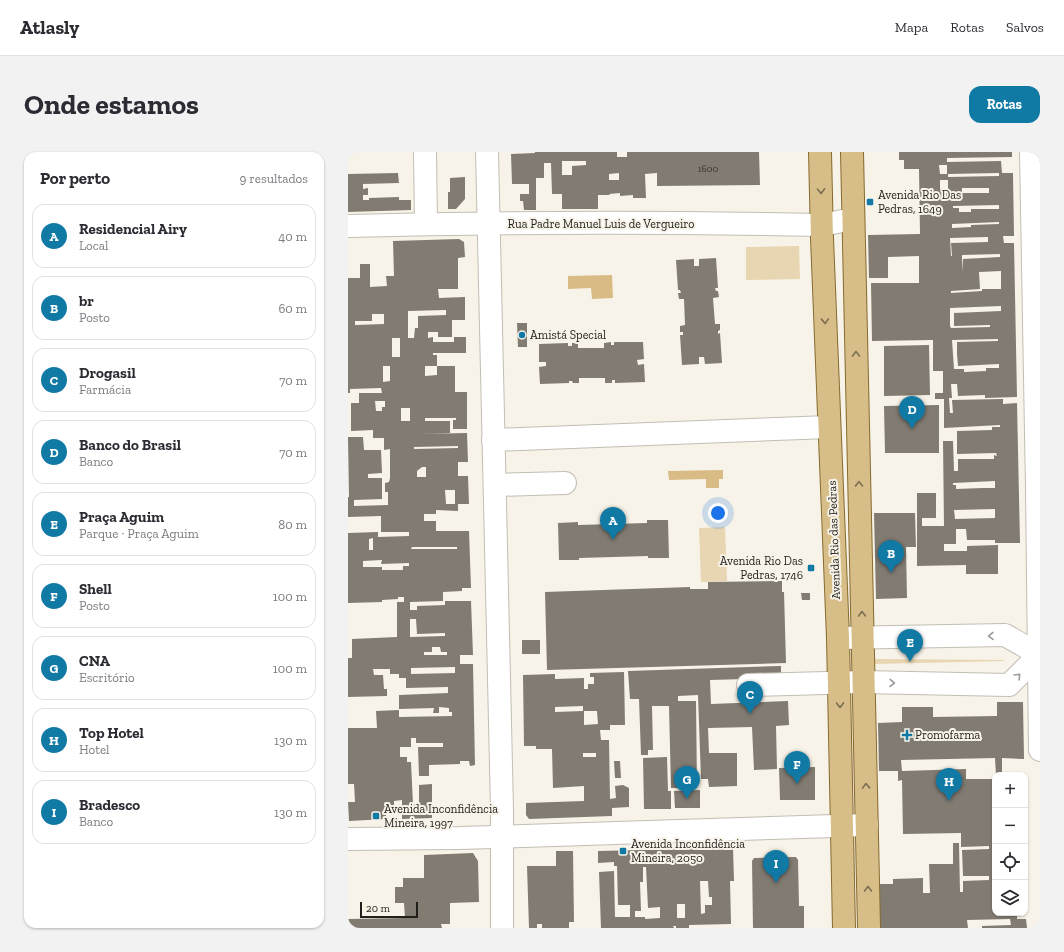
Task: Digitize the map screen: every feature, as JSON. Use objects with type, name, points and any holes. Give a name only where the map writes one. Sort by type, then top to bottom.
[{"type":"main road","name":"Avenida Rio das Pedras","points":[[820,152],[838,638],[844,928]]},
{"type":"main road","points":[[852,152],[869,928]]},
{"type":"street","points":[[425,152],[426,224]]},
{"type":"street","points":[[487,152],[502,836],[502,928]]},
{"type":"street","points":[[1031,152],[1038,467],[1040,750]]},
{"type":"street","name":"Rua Padre Manuel Luis de Vergueiro","points":[[348,226],[426,224],[822,225],[853,219]]},
{"type":"street","points":[[493,440],[829,427]]},
{"type":"street","points":[[495,485],[566,482]]},
{"type":"street","points":[[838,638],[1005,636],[1040,655]]},
{"type":"street","points":[[748,685],[863,682],[1009,685],[1040,655]]},
{"type":"street","points":[[348,839],[866,825]]},
{"type":"shaded area","points":[[799,246],[800,279],[746,280],[746,247]]},
{"type":"shaded area","points":[[612,275],[613,298],[592,299],[591,288],[568,289],[568,276]]},
{"type":"shaded area","points":[[723,470],[723,479],[719,479],[719,488],[706,488],[706,479],[669,480],[668,471]]},
{"type":"shaded area","points":[[725,527],[727,581],[701,582],[699,528]]},
{"type":"shaded area","points":[[874,659],[1004,660],[874,664]]},
{"type":"building","points":[[617,152],[617,157],[627,157],[627,152],[759,152],[760,185],[657,186],[657,173],[645,174],[646,198],[633,198],[633,195],[620,196],[620,193],[598,195],[598,209],[562,209],[562,194],[552,194],[551,163],[544,163],[544,178],[536,178],[536,210],[524,210],[523,201],[520,201],[520,194],[529,194],[529,184],[512,184],[511,154]],"holes":[[[562,161],[586,161],[586,165],[572,166],[572,175],[562,175]],[[619,173],[619,180],[609,180],[609,174]]]},
{"type":"building","points":[[899,152],[1012,152],[1012,157],[947,158],[947,162],[1001,161],[1002,173],[1013,173],[1014,236],[1003,236],[1004,243],[1014,243],[1017,397],[985,398],[985,395],[958,396],[957,384],[951,384],[952,398],[949,398],[950,413],[953,413],[952,400],[1003,399],[1003,404],[1017,403],[1020,543],[995,543],[995,540],[967,540],[966,529],[956,529],[956,544],[944,544],[944,551],[967,551],[967,546],[998,545],[998,574],[966,574],[966,565],[917,566],[917,493],[936,493],[936,518],[922,518],[922,526],[944,526],[943,441],[953,441],[954,471],[958,471],[958,459],[994,459],[994,455],[997,456],[996,453],[957,454],[957,431],[992,430],[992,427],[1000,427],[1000,425],[944,428],[944,399],[935,399],[935,393],[943,393],[943,371],[933,371],[933,340],[872,341],[871,283],[919,283],[919,256],[888,257],[888,278],[869,278],[868,235],[920,234],[919,169],[904,169],[904,160],[899,160]],"holes":[[[939,165],[947,165],[947,174],[940,174]],[[999,173],[999,176],[948,177],[948,174]],[[940,180],[948,180],[948,189],[940,189]],[[962,188],[989,188],[989,193],[962,193]],[[999,205],[999,209],[971,209],[971,212],[959,212],[959,208],[953,208],[953,206]],[[999,222],[999,224],[971,225],[971,227],[952,228],[952,224]],[[988,237],[988,242],[951,243],[952,256],[950,238]],[[1000,254],[1000,257],[963,259],[962,272],[962,255]],[[1001,271],[1001,289],[982,289],[982,291],[951,293],[951,291],[980,289],[979,272]],[[1001,306],[1001,311],[954,313],[954,326],[990,325],[990,327],[951,328],[950,308]],[[998,339],[998,341],[957,342],[958,366],[999,364],[999,368],[986,368],[986,371],[964,372],[964,369],[954,369],[952,340]],[[995,481],[995,488],[956,489],[956,485],[953,485],[953,483]],[[995,509],[995,518],[955,519],[954,510]]]},
{"type":"building","points":[[398,173],[399,183],[363,184],[363,189],[368,188],[368,195],[363,195],[363,200],[369,200],[369,198],[399,197],[399,200],[411,200],[411,210],[348,212],[348,174]]},
{"type":"building","points":[[465,177],[465,199],[456,209],[448,209],[450,178]]},
{"type":"building","points":[[459,239],[464,242],[465,257],[458,258],[458,289],[438,289],[439,298],[465,297],[465,320],[452,320],[452,337],[438,337],[438,332],[428,332],[428,338],[433,337],[433,342],[454,342],[454,337],[466,337],[466,353],[433,353],[433,355],[437,355],[437,366],[455,366],[455,392],[467,392],[467,429],[453,429],[453,420],[456,420],[456,418],[425,418],[425,421],[450,421],[450,433],[420,434],[467,433],[468,462],[458,462],[458,476],[468,476],[469,504],[458,504],[458,511],[436,510],[436,514],[424,514],[424,521],[436,521],[436,531],[469,531],[471,588],[462,588],[462,591],[443,592],[443,601],[410,602],[410,610],[417,610],[417,606],[445,605],[445,601],[471,601],[473,655],[460,655],[460,664],[473,664],[475,765],[470,766],[469,761],[460,761],[460,764],[429,765],[429,776],[419,776],[418,747],[443,747],[443,743],[416,743],[416,738],[411,738],[411,747],[400,747],[400,757],[407,757],[407,762],[411,762],[413,804],[419,804],[419,785],[432,784],[432,818],[402,819],[402,800],[394,801],[394,807],[386,807],[386,819],[349,821],[348,802],[355,802],[354,784],[348,784],[348,728],[377,728],[376,711],[399,710],[399,717],[452,716],[452,712],[449,712],[449,708],[439,707],[439,713],[433,713],[434,708],[399,709],[399,695],[448,693],[448,687],[406,688],[406,678],[399,678],[399,674],[390,674],[390,669],[373,669],[374,675],[383,675],[384,689],[387,689],[387,696],[348,697],[348,658],[352,658],[352,639],[397,637],[397,602],[404,602],[404,597],[398,597],[398,599],[382,600],[382,602],[348,603],[348,533],[378,532],[378,537],[409,536],[409,532],[381,532],[381,516],[348,517],[348,437],[363,437],[364,450],[381,450],[382,473],[368,474],[368,478],[382,478],[382,499],[354,500],[354,506],[388,505],[388,492],[385,492],[385,483],[389,482],[390,478],[390,449],[384,450],[384,438],[373,438],[373,430],[351,431],[351,403],[359,403],[359,393],[382,393],[381,388],[350,389],[350,393],[348,393],[348,278],[360,278],[360,264],[370,264],[370,287],[387,286],[386,276],[394,276],[393,241]],"holes":[[[446,310],[446,315],[418,316],[418,328],[415,328],[414,338],[408,338],[408,311]],[[372,314],[384,314],[384,324],[355,325],[355,321],[372,321]],[[392,338],[400,338],[400,357],[392,357]],[[383,366],[390,366],[390,381],[383,382]],[[425,366],[437,366],[437,375],[425,376]],[[375,401],[385,401],[385,407],[382,407],[382,411],[376,411]],[[401,408],[410,408],[410,421],[401,421]],[[458,446],[458,448],[414,449],[414,447]],[[422,467],[426,467],[426,477],[417,477],[417,471]],[[445,490],[455,490],[455,504],[446,504]],[[373,538],[373,550],[369,550],[369,539]],[[412,547],[457,547],[457,549],[411,549]],[[382,560],[381,564],[409,563],[409,566],[403,566],[403,570],[382,570],[382,567],[363,567],[363,561]],[[410,619],[416,619],[417,634],[445,633],[445,636],[410,637]],[[432,647],[440,647],[441,652],[447,652],[447,655],[424,655],[424,652],[432,652]],[[455,667],[455,673],[411,674],[411,668]]]},
{"type":"building","points":[[716,258],[718,288],[715,288],[716,291],[718,291],[719,297],[713,298],[715,324],[720,324],[718,334],[720,333],[722,363],[705,364],[704,357],[699,357],[699,364],[682,365],[680,335],[683,335],[683,332],[680,332],[680,326],[685,325],[684,299],[679,299],[678,293],[681,293],[680,290],[678,290],[676,260],[694,259],[694,266],[699,266],[699,259]]},
{"type":"building","name":"Amistá Special","points":[[517,323],[527,323],[527,347],[518,347]]},
{"type":"building","points":[[611,342],[611,345],[614,345],[614,342],[643,342],[644,359],[637,360],[638,365],[644,364],[645,382],[615,383],[615,380],[612,380],[612,383],[605,383],[605,378],[579,378],[579,383],[569,381],[569,383],[540,384],[539,367],[546,366],[546,362],[539,362],[539,344],[568,343],[568,346],[572,346],[572,343],[578,343],[578,348],[604,348],[604,343]]},
{"type":"building","points":[[929,345],[930,395],[884,396],[884,346]]},
{"type":"building","points":[[939,405],[939,453],[885,453],[884,406]]},
{"type":"building","points":[[874,513],[915,513],[916,547],[906,547],[907,598],[876,599]]},
{"type":"building","points":[[647,520],[668,520],[669,558],[648,558],[648,556],[559,560],[558,523],[578,522],[578,525],[647,523]]},
{"type":"building","points":[[782,581],[782,592],[784,592],[786,663],[547,670],[545,592],[690,587],[690,589],[708,589],[708,582]]},
{"type":"building","points":[[801,593],[810,593],[810,600],[802,600]]},
{"type":"building","points":[[522,640],[540,640],[540,654],[522,654]]},
{"type":"building","points":[[781,666],[781,678],[710,680],[711,704],[788,701],[789,725],[776,726],[777,769],[754,770],[752,727],[708,728],[709,753],[737,753],[737,786],[709,787],[708,779],[701,779],[698,695],[678,696],[678,701],[696,701],[697,788],[671,788],[669,706],[652,706],[653,750],[648,750],[648,755],[641,755],[639,699],[630,699],[628,671]]},
{"type":"building","points":[[624,672],[625,725],[610,725],[610,730],[600,730],[601,740],[609,740],[610,799],[616,798],[615,786],[623,785],[629,788],[629,807],[612,808],[612,816],[529,819],[526,815],[526,803],[584,801],[584,786],[553,788],[552,749],[536,749],[536,746],[524,746],[523,675],[555,674],[555,679],[584,678],[584,689],[588,689],[588,684],[594,684],[594,677],[590,677],[590,673]],"holes":[[[583,706],[583,711],[555,712],[555,707]],[[584,711],[597,711],[598,724],[584,725]],[[583,753],[596,753],[596,757],[583,757]]]},
{"type":"building","points":[[997,702],[1023,702],[1024,759],[1002,758],[1002,772],[996,772],[995,758],[901,760],[902,771],[966,769],[966,779],[992,779],[992,916],[1017,916],[1017,919],[1026,919],[1027,928],[982,928],[982,926],[1011,925],[1010,919],[967,920],[968,928],[880,928],[880,884],[893,884],[893,879],[923,878],[923,893],[930,893],[929,864],[953,864],[953,843],[959,843],[960,892],[963,892],[963,881],[989,880],[989,876],[963,876],[962,850],[989,849],[989,846],[961,847],[961,833],[903,834],[902,780],[898,781],[898,771],[879,771],[878,723],[902,722],[902,707],[933,707],[933,717],[997,716]]},
{"type":"building","points":[[667,757],[668,791],[671,791],[671,809],[644,809],[643,758]]},
{"type":"building","points":[[614,761],[620,761],[621,778],[615,778]]},
{"type":"building","points":[[815,767],[815,800],[780,800],[779,768]]},
{"type":"building","points":[[700,790],[700,808],[675,808],[674,791]]},
{"type":"building","points":[[733,848],[734,881],[730,881],[731,924],[689,925],[689,928],[676,928],[676,926],[673,926],[674,928],[601,928],[599,872],[614,871],[615,917],[630,917],[630,905],[618,905],[617,866],[614,866],[614,862],[598,863],[598,851]],"holes":[[[643,867],[646,867],[648,908],[660,907],[660,918],[645,919],[645,917],[635,917],[635,911],[641,911],[640,882],[643,882]],[[700,881],[708,881],[709,897],[712,897],[712,905],[705,905],[705,913],[701,914]],[[677,904],[685,904],[685,918],[677,918]]]},
{"type":"building","points":[[556,851],[573,851],[574,922],[569,922],[569,928],[542,928],[542,924],[537,924],[537,928],[529,928],[527,866],[556,866]]},
{"type":"building","points":[[473,853],[478,861],[479,902],[450,903],[450,924],[441,924],[442,928],[348,928],[348,919],[405,918],[404,903],[395,903],[395,887],[403,887],[403,878],[424,878],[424,855]]},
{"type":"building","points":[[796,857],[798,860],[799,906],[804,906],[804,928],[753,928],[752,861],[754,858]]},
{"type":"place","name":"Avenida Rio Das Pedras, 1649","points":[[870,202]]},
{"type":"place","name":"Amistá Special","points":[[522,335]]},
{"type":"place","name":"Banco do Brasil","points":[[912,429]]},
{"type":"place","name":"Residencial Airy","points":[[613,540]]},
{"type":"place","name":"Avenida Rio Das Pedras, 1746","points":[[811,568]]},
{"type":"place","name":"br","points":[[891,573]]},
{"type":"place","name":"Praça Aguim","points":[[910,662]]},
{"type":"place","name":"Drogasil","points":[[750,714]]},
{"type":"place","name":"Promofarma","points":[[907,735]]},
{"type":"place","name":"Shell","points":[[797,784]]},
{"type":"place","name":"CNA","points":[[687,799]]},
{"type":"place","name":"Top Hotel","points":[[949,801]]},
{"type":"place","name":"Avenida Inconfidência Mineira, 1997","points":[[376,816]]},
{"type":"place","name":"Avenida Inconfidência Mineira, 2050","points":[[623,851]]},
{"type":"place","name":"Bradesco","points":[[776,883]]}]
